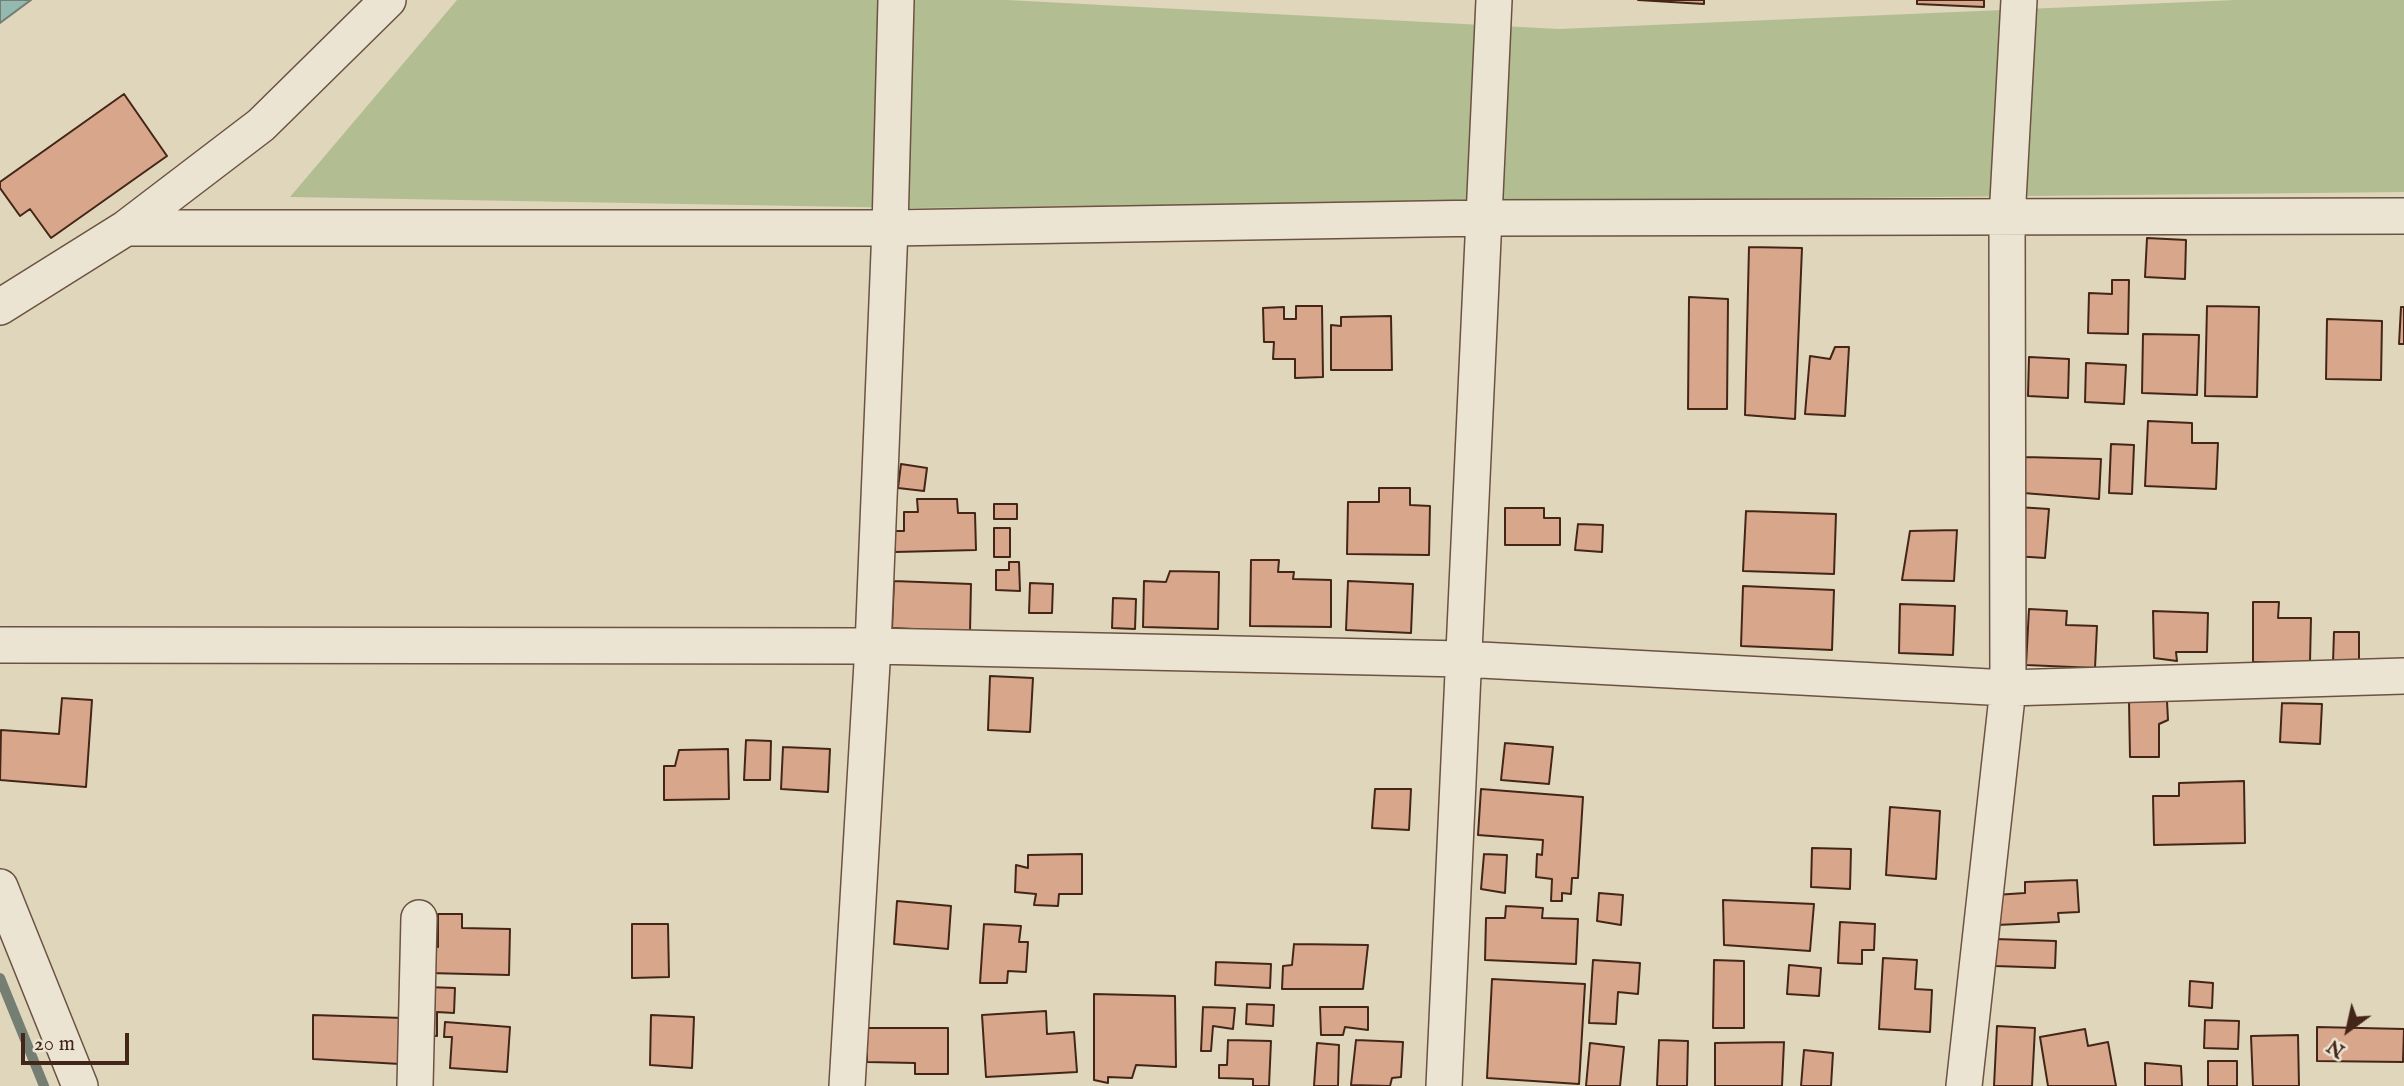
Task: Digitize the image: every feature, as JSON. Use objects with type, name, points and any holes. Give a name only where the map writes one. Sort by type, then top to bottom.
[{"type":"street","points":[[0,307],[126,228],[261,125],[388,0]]},
{"type":"street","points":[[846,1086],[873,646],[890,228],[896,0]]},
{"type":"street","points":[[1444,1086],[1494,0]]},
{"type":"street","points":[[1965,1086],[2008,688],[2007,219],[2019,0]]},
{"type":"street","points":[[126,228],[890,228],[1484,218],[2007,219],[2404,216]]},
{"type":"street","points":[[0,645],[873,646],[1462,659],[2008,688],[2404,676]]},
{"type":"street","points":[[0,887],[80,1086]]},
{"type":"street","points":[[415,1086],[419,918]]},
{"type":"green space","points":[[457,0],[1007,0],[1559,29],[2236,0],[2404,0],[2404,192],[912,208],[290,197]]},
{"type":"water","points":[[0,0],[31,0],[0,23]]},
{"type":"building","points":[[1638,0],[1704,0],[1704,4]]},
{"type":"building","points":[[1917,0],[1984,0],[1984,7],[1917,4]]},
{"type":"building","points":[[124,94],[167,156],[51,238],[30,209],[20,216],[0,188],[0,182]]},
{"type":"building","points":[[2147,238],[2186,240],[2185,279],[2145,277]]},
{"type":"building","points":[[1749,247],[1802,248],[1795,419],[1745,415]]},
{"type":"building","points":[[2112,280],[2129,280],[2128,334],[2088,333],[2089,293],[2112,294]]},
{"type":"building","points":[[1689,297],[1728,299],[1727,409],[1688,409]]},
{"type":"building","points":[[1296,306],[1322,306],[1323,377],[1295,378],[1295,359],[1273,359],[1274,342],[1264,342],[1263,308],[1284,307],[1284,319],[1296,319]]},
{"type":"building","points":[[2207,306],[2259,307],[2257,397],[2205,396]]},
{"type":"building","points":[[2401,307],[2404,307],[2404,344],[2399,344]]},
{"type":"building","points":[[1391,316],[1392,370],[1331,370],[1331,325],[1341,326],[1341,317]]},
{"type":"building","points":[[2327,319],[2382,321],[2381,380],[2326,379]]},
{"type":"building","points":[[2143,334],[2199,335],[2197,395],[2142,393]]},
{"type":"building","points":[[1835,347],[1849,347],[1845,416],[1805,414],[1810,356],[1830,359]]},
{"type":"building","points":[[2029,357],[2069,359],[2068,398],[2028,396]]},
{"type":"building","points":[[2086,363],[2126,365],[2124,404],[2085,402]]},
{"type":"building","points":[[2148,421],[2192,423],[2192,443],[2218,443],[2216,489],[2145,486]]},
{"type":"building","points":[[2111,444],[2134,445],[2132,494],[2109,493]]},
{"type":"building","points":[[2025,457],[2101,459],[2099,499],[2023,493]]},
{"type":"building","points":[[901,464],[927,468],[924,491],[898,488]]},
{"type":"building","points":[[1379,488],[1410,488],[1410,505],[1430,506],[1429,555],[1347,554],[1348,502],[1379,502]]},
{"type":"building","points":[[917,499],[957,499],[958,513],[975,513],[976,550],[895,552],[894,531],[904,531],[904,512],[918,512]]},
{"type":"building","points":[[994,504],[1017,504],[1017,519],[994,519]]},
{"type":"building","points":[[2017,507],[2049,509],[2045,558],[2014,556]]},
{"type":"building","points":[[1505,508],[1544,508],[1544,518],[1560,518],[1560,545],[1505,545]]},
{"type":"building","points":[[1746,511],[1836,514],[1834,574],[1743,571]]},
{"type":"building","points":[[1578,524],[1603,525],[1602,552],[1575,550]]},
{"type":"building","points":[[994,528],[1010,528],[1010,557],[994,557]]},
{"type":"building","points":[[1957,530],[1954,581],[1902,580],[1910,531]]},
{"type":"building","points":[[1251,560],[1279,560],[1278,572],[1294,572],[1293,579],[1331,580],[1331,627],[1250,626]]},
{"type":"building","points":[[1009,562],[1019,562],[1020,591],[996,590],[996,570],[1009,570]]},
{"type":"building","points":[[1170,571],[1219,572],[1218,629],[1143,627],[1144,581],[1166,582]]},
{"type":"building","points":[[894,581],[971,584],[970,632],[892,628]]},
{"type":"building","points":[[1348,581],[1413,584],[1411,633],[1346,630]]},
{"type":"building","points":[[1030,583],[1053,584],[1052,613],[1029,613]]},
{"type":"building","points":[[1743,586],[1834,590],[1832,650],[1741,646]]},
{"type":"building","points":[[1113,598],[1136,599],[1135,629],[1112,628]]},
{"type":"building","points":[[2253,602],[2279,602],[2278,618],[2311,618],[2310,662],[2253,662]]},
{"type":"building","points":[[1900,604],[1955,606],[1953,655],[1899,653]]},
{"type":"building","points":[[2029,609],[2067,611],[2066,625],[2097,626],[2095,668],[2026,665]]},
{"type":"building","points":[[2153,611],[2208,613],[2207,652],[2176,652],[2177,661],[2154,658]]},
{"type":"building","points":[[2334,632],[2359,632],[2359,663],[2333,663]]},
{"type":"building","points":[[990,676],[1033,678],[1030,732],[988,730]]},
{"type":"building","points":[[62,698],[92,700],[86,787],[0,780],[1,730],[59,734]]},
{"type":"building","points":[[2129,701],[2167,701],[2168,720],[2159,724],[2159,757],[2130,757]]},
{"type":"building","points":[[2282,703],[2322,704],[2320,744],[2280,742]]},
{"type":"building","points":[[746,740],[771,741],[770,780],[744,780]]},
{"type":"building","points":[[1505,743],[1553,747],[1549,784],[1501,780]]},
{"type":"building","points":[[783,747],[830,749],[828,792],[781,789]]},
{"type":"building","points":[[728,749],[729,799],[664,800],[664,766],[675,766],[679,750]]},
{"type":"building","points":[[2244,781],[2245,843],[2154,845],[2153,796],[2179,796],[2179,783]]},
{"type":"building","points":[[1375,789],[1411,789],[1409,830],[1372,828]]},
{"type":"building","points":[[1481,789],[1583,797],[1578,878],[1572,878],[1571,894],[1562,893],[1562,901],[1551,901],[1552,879],[1536,877],[1537,854],[1542,855],[1543,840],[1478,835]]},
{"type":"building","points":[[1890,807],[1940,811],[1936,879],[1886,875]]},
{"type":"building","points":[[1812,848],[1851,849],[1850,889],[1811,887]]},
{"type":"building","points":[[1082,854],[1082,894],[1059,894],[1058,906],[1034,905],[1036,894],[1015,892],[1016,865],[1028,868],[1028,855]]},
{"type":"building","points":[[1484,854],[1507,855],[1505,893],[1481,889]]},
{"type":"building","points":[[2077,880],[2079,912],[2058,913],[2059,922],[1997,925],[1995,895],[2025,893],[2025,882]]},
{"type":"building","points":[[1599,893],[1623,895],[1621,925],[1597,921]]},
{"type":"building","points":[[1723,900],[1814,904],[1810,951],[1724,945]]},
{"type":"building","points":[[897,901],[951,906],[948,949],[894,944]]},
{"type":"building","points":[[1506,906],[1543,908],[1542,918],[1578,919],[1576,964],[1485,960],[1486,918],[1505,918]]},
{"type":"building","points":[[438,914],[462,914],[462,928],[510,929],[509,975],[428,973],[429,947],[438,947]]},
{"type":"building","points":[[1840,922],[1875,924],[1874,950],[1862,950],[1862,964],[1838,963]]},
{"type":"building","points":[[632,924],[668,924],[669,977],[632,978]]},
{"type":"building","points":[[984,924],[1021,926],[1019,942],[1028,942],[1026,972],[1008,971],[1007,983],[980,983]]},
{"type":"building","points":[[1995,939],[2056,941],[2055,968],[1995,966]]},
{"type":"building","points":[[1294,944],[1368,945],[1363,989],[1282,989],[1283,966],[1292,965]]},
{"type":"building","points":[[1883,958],[1917,960],[1915,989],[1932,990],[1930,1032],[1879,1029]]},
{"type":"building","points":[[1593,960],[1640,963],[1638,994],[1618,992],[1616,1024],[1589,1023]]},
{"type":"building","points":[[1714,960],[1744,961],[1744,1028],[1713,1028]]},
{"type":"building","points":[[1216,962],[1271,964],[1270,988],[1215,985]]},
{"type":"building","points":[[1789,965],[1821,968],[1819,996],[1787,994]]},
{"type":"building","points":[[1492,979],[1585,984],[1579,1084],[1487,1078]]},
{"type":"building","points":[[2190,981],[2213,983],[2212,1008],[2189,1006]]},
{"type":"building","points":[[427,987],[455,988],[454,1013],[437,1012],[437,1036],[426,1035]]},
{"type":"building","points":[[1094,994],[1175,996],[1176,1067],[1136,1065],[1132,1078],[1108,1077],[1108,1083],[1094,1080]]},
{"type":"building","points":[[1247,1004],[1274,1005],[1273,1026],[1246,1024]]},
{"type":"building","points":[[1203,1007],[1235,1008],[1233,1029],[1213,1026],[1211,1051],[1201,1051]]},
{"type":"building","points":[[1320,1007],[1368,1007],[1368,1030],[1345,1027],[1343,1035],[1321,1035]]},
{"type":"building","points":[[1046,1011],[1047,1034],[1074,1032],[1077,1072],[986,1077],[982,1015]]},
{"type":"building","points":[[313,1015],[403,1018],[400,1064],[313,1059]]},
{"type":"building","points":[[651,1015],[694,1017],[692,1068],[650,1065]]},
{"type":"building","points":[[2205,1020],[2239,1021],[2238,1049],[2204,1048]]},
{"type":"building","points":[[445,1022],[510,1027],[507,1072],[450,1068],[452,1037],[444,1037]]},
{"type":"building","points":[[1997,1026],[2035,1028],[2032,1086],[1994,1086]]},
{"type":"building","points":[[2317,1027],[2404,1029],[2403,1062],[2317,1061]]},
{"type":"building","points":[[867,1028],[948,1028],[948,1074],[915,1074],[915,1063],[867,1062]]},
{"type":"building","points":[[2085,1029],[2088,1046],[2108,1042],[2116,1086],[2048,1086],[2040,1037]]},
{"type":"building","points":[[2298,1035],[2299,1086],[2253,1086],[2251,1036]]},
{"type":"building","points":[[1228,1040],[1271,1041],[1269,1086],[1253,1086],[1253,1079],[1219,1078],[1219,1065],[1227,1065]]},
{"type":"building","points":[[1356,1040],[1403,1042],[1401,1077],[1392,1078],[1390,1086],[1351,1085]]},
{"type":"building","points":[[1659,1040],[1688,1041],[1687,1086],[1657,1086]]},
{"type":"building","points":[[1784,1042],[1782,1086],[1715,1086],[1715,1043]]},
{"type":"building","points":[[1317,1043],[1339,1045],[1338,1086],[1314,1086]]},
{"type":"building","points":[[1590,1043],[1624,1047],[1620,1086],[1586,1086]]},
{"type":"building","points":[[1804,1050],[1833,1053],[1831,1086],[1801,1086]]},
{"type":"building","points":[[2208,1061],[2237,1061],[2237,1086],[2208,1086]]},
{"type":"building","points":[[2145,1063],[2181,1066],[2182,1086],[2145,1086]]},
{"type":"waterway","points":[[0,978],[44,1086]]}]
